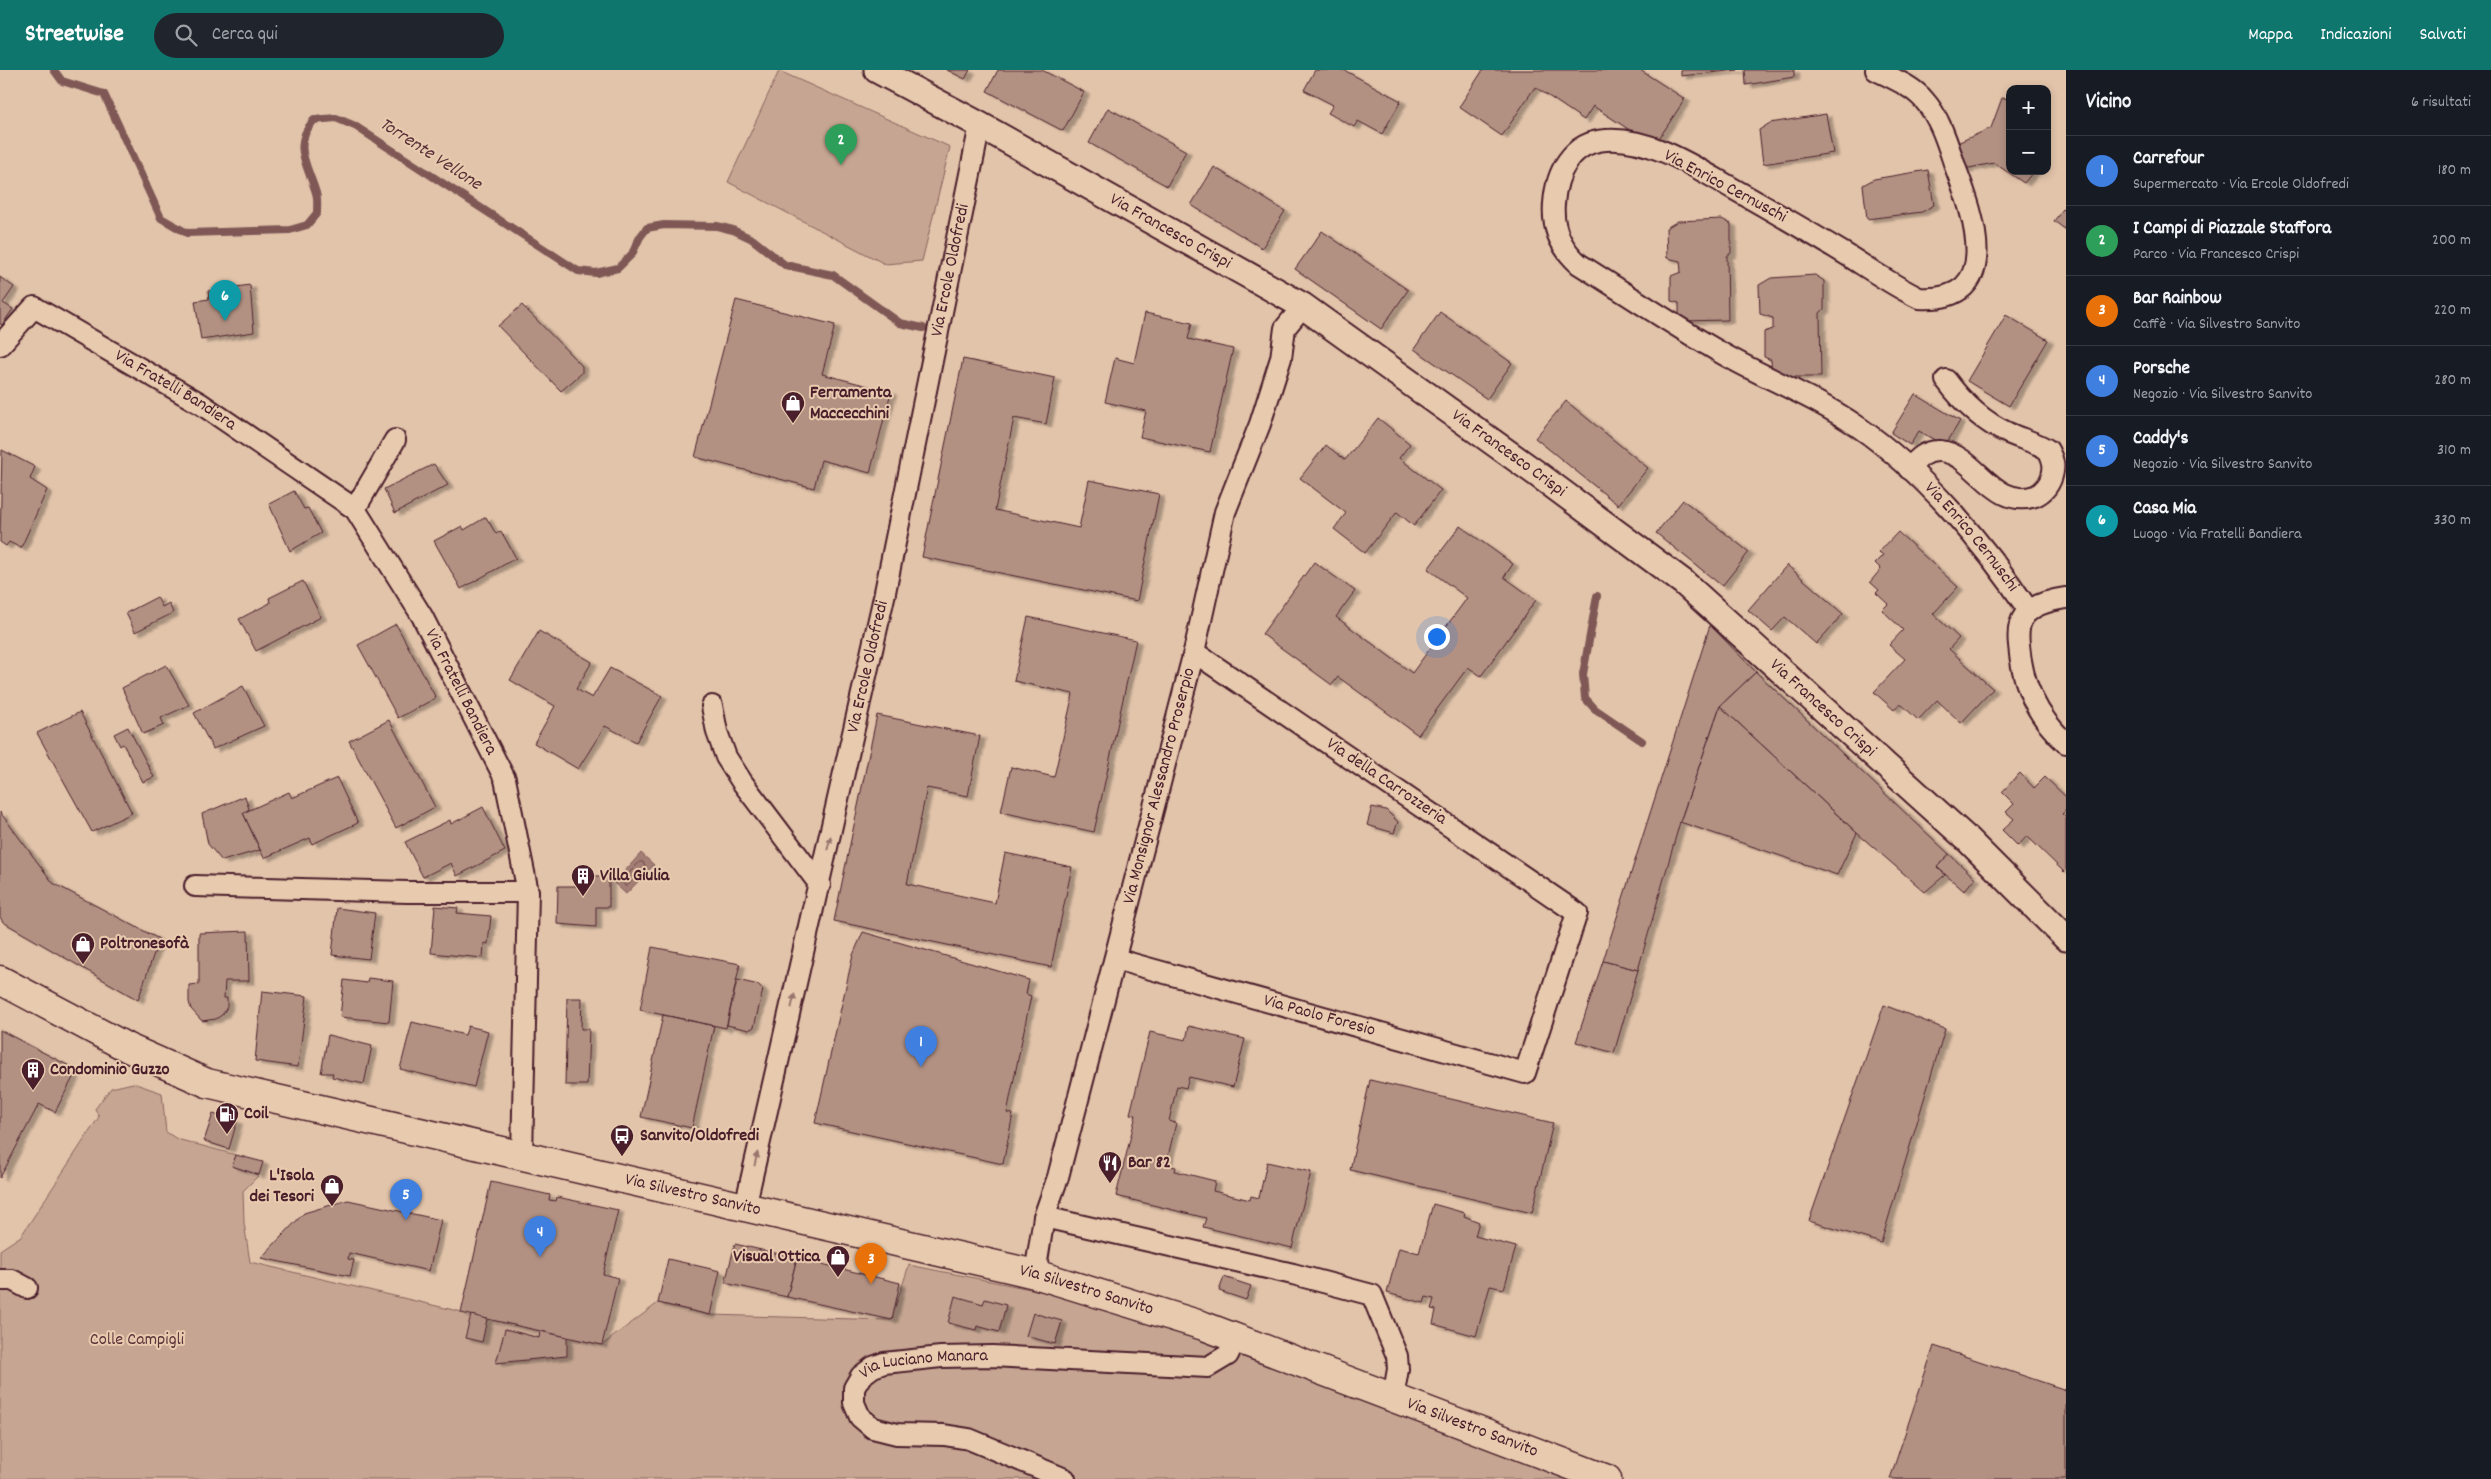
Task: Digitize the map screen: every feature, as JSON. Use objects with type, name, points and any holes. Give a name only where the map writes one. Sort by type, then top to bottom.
[{"type":"main road","name":"Via Silvestro Sanvito","points":[[0,980],[128,1048],[207,1082],[1035,1274],[1165,1313],[1236,1337],[1607,1479]]},
{"type":"street","name":"Via Francesco Crispi","points":[[877,70],[980,125],[1303,306],[1536,473],[1683,582],[1967,839],[2066,938]]},
{"type":"street","name":"Via Enrico Cernuschi","points":[[1876,70],[1908,87],[1924,99],[1934,114],[1971,205],[1978,255],[1972,274],[1955,291],[1938,299],[1919,298],[1900,289],[1816,236],[1713,177],[1670,155],[1634,143],[1605,140],[1592,142],[1574,152],[1562,167],[1555,187],[1554,216],[1558,238],[1567,253],[1579,264],[1723,354],[1858,426],[1908,469],[1982,546],[2029,611]]},
{"type":"street","name":"Via Ercole Oldofredi","points":[[745,1207],[820,885],[884,597],[980,125]]},
{"type":"street","name":"Via Monsignor Alessandro Proserpio","points":[[1035,1274],[1044,1217],[1058,1177],[1194,652],[1225,512],[1260,424],[1281,358],[1285,328],[1303,306]]},
{"type":"street","name":"Via Fratelli Bandiera","points":[[0,345],[34,307],[201,404],[356,509],[422,616],[505,779],[528,892],[522,1156]]},
{"type":"street","name":"Via Enrico Cernuschi","points":[[1908,469],[1918,457],[1931,451],[1941,451],[1958,458],[1992,487],[2004,494],[2030,497],[2045,489],[2050,482],[2054,466],[2048,450],[1995,427],[1962,400],[1946,380]]},
{"type":"street","points":[[356,509],[395,440]]},
{"type":"street","name":"Via Enrico Cernuschi","points":[[2066,598],[2043,604],[2029,611],[2020,626],[2019,648],[2023,673],[2031,697],[2043,718],[2066,743]]},
{"type":"street","name":"Via della Carrozzeria","points":[[1194,652],[1577,913],[1525,1073]]},
{"type":"street","points":[[712,706],[716,732],[726,757],[742,782],[820,885]]},
{"type":"street","points":[[195,886],[407,892],[528,892]]},
{"type":"street","name":"Via Paolo Foresio","points":[[1115,959],[1525,1073]]},
{"type":"street","name":"Via Silvestro Sanvito","points":[[1044,1217],[1293,1274],[1372,1295],[1397,1356],[1398,1369],[1393,1398]]},
{"type":"street","points":[[0,1280],[12,1280],[27,1288]]},
{"type":"street","name":"Via Luciano Manara","points":[[1064,1479],[969,1439],[944,1435],[897,1434],[873,1428],[860,1417],[854,1403],[854,1388],[860,1376],[873,1366],[901,1360],[941,1357],[992,1356],[1208,1367],[1228,1355],[1236,1337]]},
{"type":"green space","points":[[779,71],[950,147],[922,261],[885,264],[728,182]]},
{"type":"green space","name":"Colle Campigli","points":[[133,1083],[162,1093],[166,1132],[177,1139],[236,1155],[232,1166],[259,1175],[243,1191],[244,1223],[250,1262],[602,1345],[658,1303],[710,1315],[891,1320],[909,1265],[1131,1309],[1569,1479],[0,1479],[0,1250],[21,1236],[99,1117],[95,1109],[111,1088]]},
{"type":"water","points":[[641,853],[654,865],[626,894],[614,883]]},
{"type":"building","points":[[947,70],[970,70],[965,79]]},
{"type":"building","points":[[998,70],[1042,70],[1084,92],[1063,131],[987,91]]},
{"type":"building","points":[[1315,70],[1344,70],[1401,101],[1382,134],[1358,121],[1354,127],[1328,113],[1333,105],[1304,90]]},
{"type":"building","points":[[1483,70],[1640,70],[1685,99],[1654,146],[1593,106],[1584,120],[1535,87],[1502,136],[1459,107]]},
{"type":"building","points":[[1681,70],[1738,70],[1681,76]]},
{"type":"building","points":[[1745,70],[1794,70],[1794,77],[1746,85]]},
{"type":"building","points":[[2002,98],[2006,98],[2006,171],[1994,163],[1964,169],[1955,144],[1991,128]]},
{"type":"building","points":[[1108,108],[1186,151],[1167,186],[1089,143]]},
{"type":"building","points":[[1826,114],[1833,153],[1763,164],[1759,130],[1770,123]]},
{"type":"building","points":[[1214,167],[1285,211],[1262,248],[1191,205]]},
{"type":"building","points":[[1928,170],[1934,205],[1922,212],[1867,219],[1863,185],[1874,179]]},
{"type":"building","points":[[2012,175],[2031,175],[2024,183]]},
{"type":"building","points":[[2066,205],[2066,230],[2054,221]]},
{"type":"building","points":[[1722,219],[1731,224],[1731,253],[1727,256],[1728,320],[1679,321],[1679,303],[1671,301],[1671,276],[1681,272],[1680,261],[1667,258],[1666,228],[1678,221]]},
{"type":"building","points":[[1322,231],[1408,290],[1381,329],[1295,269]]},
{"type":"building","points":[[1815,275],[1824,281],[1824,309],[1820,313],[1821,377],[1772,377],[1771,360],[1764,357],[1764,332],[1773,329],[1773,318],[1760,314],[1759,285],[1771,278]]},
{"type":"building","points":[[0,277],[14,287],[3,303],[13,309],[2,325],[0,324]]},
{"type":"building","points":[[250,285],[254,332],[201,340],[195,301],[209,299],[208,291]]},
{"type":"building","name":"Ferramenta Maccecchini","points":[[736,300],[835,325],[822,374],[891,392],[870,473],[821,460],[814,488],[695,457]]},
{"type":"building","points":[[522,305],[582,366],[582,373],[561,391],[498,326]]},
{"type":"building","points":[[1440,312],[1512,363],[1487,399],[1414,349]]},
{"type":"building","points":[[1145,313],[1192,323],[1188,339],[1233,349],[1210,452],[1140,437],[1146,411],[1105,402],[1115,358],[1134,363]]},
{"type":"building","points":[[2006,315],[2048,340],[2009,406],[1967,381]]},
{"type":"building","points":[[963,359],[1055,378],[1046,424],[1014,418],[995,510],[1079,528],[1089,480],[1159,494],[1137,601],[922,557]]},
{"type":"building","points":[[1915,394],[1960,421],[1945,446],[1919,431],[1910,445],[1891,433]]},
{"type":"building","points":[[1566,401],[1648,468],[1618,505],[1535,438]]},
{"type":"building","points":[[1378,418],[1410,444],[1399,458],[1441,490],[1414,526],[1397,512],[1365,553],[1334,529],[1346,513],[1300,478],[1326,445],[1345,460]]},
{"type":"building","points":[[2,450],[35,467],[30,479],[47,490],[21,548],[9,542],[6,546],[0,542]]},
{"type":"building","points":[[434,464],[448,485],[395,513],[384,489]]},
{"type":"building","points":[[294,491],[304,509],[308,508],[321,533],[290,551],[269,504]]},
{"type":"building","points":[[1683,500],[1749,552],[1722,586],[1656,533]]},
{"type":"building","points":[[486,517],[496,534],[501,531],[516,558],[461,589],[434,541],[462,526],[464,530]]},
{"type":"building","points":[[1460,526],[1513,564],[1504,577],[1536,600],[1481,676],[1468,667],[1418,735],[1338,677],[1332,685],[1262,634],[1314,562],[1355,591],[1336,617],[1412,673],[1467,598],[1428,569]]},
{"type":"building","points":[[1898,532],[1958,587],[1933,614],[1959,638],[1949,649],[1993,689],[1961,723],[1937,700],[1918,720],[1900,703],[1894,710],[1874,692],[1905,659],[1889,645],[1903,630],[1882,610],[1888,604],[1876,593],[1879,590],[1870,582],[1881,569],[1875,563],[1883,555],[1879,552]]},
{"type":"building","points":[[1787,565],[1843,614],[1816,644],[1785,617],[1772,631],[1748,610]]},
{"type":"building","points":[[303,581],[321,617],[256,651],[239,619],[270,603],[269,598]]},
{"type":"building","points":[[157,597],[162,607],[169,603],[173,613],[135,632],[126,613]]},
{"type":"building","points":[[1028,617],[1136,640],[1094,832],[1001,812],[1011,767],[1054,777],[1073,694],[1014,681]]},
{"type":"building","points":[[396,624],[436,698],[398,718],[358,645]]},
{"type":"building","points":[[1710,625],[1756,672],[1720,706],[1680,822],[1638,970],[1603,961]]},
{"type":"building","points":[[539,631],[592,662],[576,689],[592,698],[610,668],[662,696],[636,742],[605,726],[578,769],[534,743],[555,706],[510,680]]},
{"type":"building","points":[[166,665],[189,705],[161,718],[164,725],[143,734],[122,688]]},
{"type":"building","points":[[1756,672],[1949,854],[1937,867],[1945,875],[1925,892],[1857,833],[1720,706]]},
{"type":"building","points":[[243,686],[264,726],[213,749],[194,713]]},
{"type":"building","points":[[1720,706],[1857,833],[1837,875],[1680,822]]},
{"type":"building","points":[[80,712],[132,813],[92,832],[37,733]]},
{"type":"building","points":[[877,715],[980,736],[968,796],[927,788],[907,884],[995,903],[1005,853],[1072,867],[1051,967],[834,921]]},
{"type":"building","points":[[389,720],[435,807],[396,828],[349,741]]},
{"type":"building","points":[[128,727],[154,777],[143,782],[123,744],[120,746],[114,734]]},
{"type":"building","points":[[2020,773],[2034,788],[2045,777],[2066,797],[2066,810],[2062,814],[2066,818],[2066,870],[2064,872],[2027,836],[2018,846],[2002,830],[2014,819],[2006,812],[2014,804],[2002,792]]},
{"type":"building","points":[[337,778],[358,823],[312,844],[310,838],[264,858],[243,813],[289,792],[292,798]]},
{"type":"building","points":[[245,796],[249,809],[243,813],[260,850],[222,861],[208,844],[202,814]]},
{"type":"building","points":[[483,807],[505,851],[457,876],[451,863],[423,877],[405,842],[450,820],[451,824]]},
{"type":"building","points":[[1372,807],[1386,810],[1398,822],[1394,833],[1367,825]]},
{"type":"building","points":[[0,812],[53,883],[159,939],[138,1000],[3,922],[0,917]]},
{"type":"building","points":[[1949,854],[1975,878],[1964,891],[1937,867]]},
{"type":"building","name":"Villa Giulia","points":[[576,876],[609,876],[609,907],[596,907],[596,927],[557,924],[558,886],[576,886]]},
{"type":"building","points":[[435,906],[458,908],[457,913],[491,916],[488,944],[484,943],[483,958],[431,953]]},
{"type":"building","points":[[337,908],[375,913],[369,959],[332,955]]},
{"type":"building","points":[[248,931],[249,981],[225,981],[224,998],[227,998],[227,1007],[223,1014],[216,1019],[202,1021],[191,1009],[189,1002],[189,985],[199,984],[199,933]]},
{"type":"building","points":[[863,932],[1029,980],[1026,994],[1031,996],[1007,1113],[1013,1114],[1003,1164],[815,1123],[853,955]]},
{"type":"building","points":[[652,947],[740,964],[726,1028],[640,1010]]},
{"type":"building","points":[[1603,961],[1638,970],[1614,1053],[1576,1042]]},
{"type":"building","points":[[368,978],[393,981],[389,1022],[340,1017],[344,980],[367,983]]},
{"type":"building","points":[[737,980],[759,985],[763,990],[754,1027],[749,1030],[727,1025]]},
{"type":"building","points":[[262,991],[307,996],[298,1067],[255,1061]]},
{"type":"building","points":[[567,998],[582,998],[581,1029],[589,1029],[587,1085],[565,1085]]},
{"type":"building","points":[[1884,1005],[1945,1029],[1881,1243],[1809,1221]]},
{"type":"building","points":[[663,1015],[714,1026],[692,1128],[641,1117]]},
{"type":"building","points":[[412,1022],[465,1035],[468,1026],[488,1031],[474,1087],[400,1069]]},
{"type":"building","points":[[1189,1026],[1245,1039],[1233,1087],[1189,1077],[1186,1088],[1177,1086],[1169,1121],[1176,1123],[1166,1165],[1176,1167],[1175,1171],[1215,1181],[1213,1191],[1250,1200],[1251,1196],[1259,1198],[1267,1162],[1311,1172],[1292,1248],[1203,1227],[1206,1218],[1116,1196],[1136,1115],[1130,1114],[1150,1032],[1186,1040]]},
{"type":"building","name":"Condominio Guzzo","points":[[0,1030],[77,1070],[55,1112],[39,1104],[0,1178]]},
{"type":"building","points":[[328,1035],[372,1046],[364,1084],[332,1077],[333,1073],[321,1073]]},
{"type":"building","points":[[1370,1080],[1553,1123],[1532,1213],[1350,1170]]},
{"type":"building","points":[[213,1114],[237,1121],[229,1149],[204,1141]]},
{"type":"building","points":[[236,1155],[263,1162],[259,1175],[232,1166]]},
{"type":"building","points":[[491,1182],[550,1195],[549,1200],[556,1201],[557,1197],[618,1210],[603,1274],[618,1278],[602,1345],[461,1313]]},
{"type":"building","points":[[348,1200],[441,1220],[429,1271],[349,1253],[348,1259],[354,1260],[350,1276],[261,1258],[304,1213]]},
{"type":"building","points":[[1433,1204],[1465,1213],[1464,1216],[1479,1222],[1475,1236],[1516,1247],[1504,1289],[1490,1286],[1476,1336],[1433,1324],[1436,1310],[1431,1309],[1434,1299],[1426,1297],[1424,1303],[1387,1293],[1399,1248],[1419,1253]]},
{"type":"building","points":[[735,1244],[797,1258],[787,1297],[725,1283]]},
{"type":"building","points":[[797,1258],[900,1283],[892,1320],[787,1297]]},
{"type":"building","points":[[668,1259],[720,1271],[710,1315],[658,1303]]},
{"type":"building","points":[[1224,1277],[1251,1286],[1246,1300],[1219,1291]]},
{"type":"building","points":[[955,1296],[983,1304],[985,1299],[1006,1305],[999,1332],[977,1326],[976,1330],[948,1323]]},
{"type":"building","points":[[1033,1313],[1062,1321],[1055,1344],[1026,1336]]},
{"type":"building","points":[[471,1315],[487,1319],[482,1342],[465,1338]]},
{"type":"building","points":[[505,1329],[539,1338],[540,1331],[567,1337],[567,1356],[496,1363]]},
{"type":"building","points":[[1934,1346],[2066,1390],[2066,1479],[1890,1479]]},
{"type":"waterway","name":"Torrente Vellone","points":[[54,70],[62,81],[104,94],[161,218],[187,233],[290,230],[307,225],[317,213],[317,200],[303,156],[303,138],[314,120],[336,118],[355,126],[578,271],[596,273],[618,268],[632,254],[640,237],[647,228],[664,225],[717,226],[733,230],[752,239],[785,265],[833,275],[900,323],[923,328]]},
{"type":"waterway","name":"Torrente Vellone","points":[[1597,596],[1583,674],[1585,698],[1595,709],[1642,741]]},
{"type":"place","name":"I Campi di Piazzale Staffora","points":[[841,165]]},
{"type":"place","name":"Casa Mia","points":[[225,321]]},
{"type":"place","name":"Ferramenta Maccecchini","points":[[793,424]]},
{"type":"place","name":"Villa Giulia","points":[[583,897]]},
{"type":"place","name":"Poltronesofà","points":[[83,965]]},
{"type":"place","name":"Carrefour","points":[[921,1067]]},
{"type":"place","name":"Condominio Guzzo","points":[[33,1091]]},
{"type":"place","name":"Coil","points":[[227,1135]]},
{"type":"place","name":"Sanvito/Oldofredi","points":[[622,1157]]},
{"type":"place","name":"Bar 82","points":[[1110,1184]]},
{"type":"place","name":"L'Isola dei Tesori","points":[[332,1207]]},
{"type":"place","name":"Caddy's","points":[[406,1220]]},
{"type":"place","name":"Porsche","points":[[540,1257]]},
{"type":"place","name":"Visual Ottica","points":[[838,1278]]},
{"type":"place","name":"Bar Rainbow","points":[[871,1284]]}]
